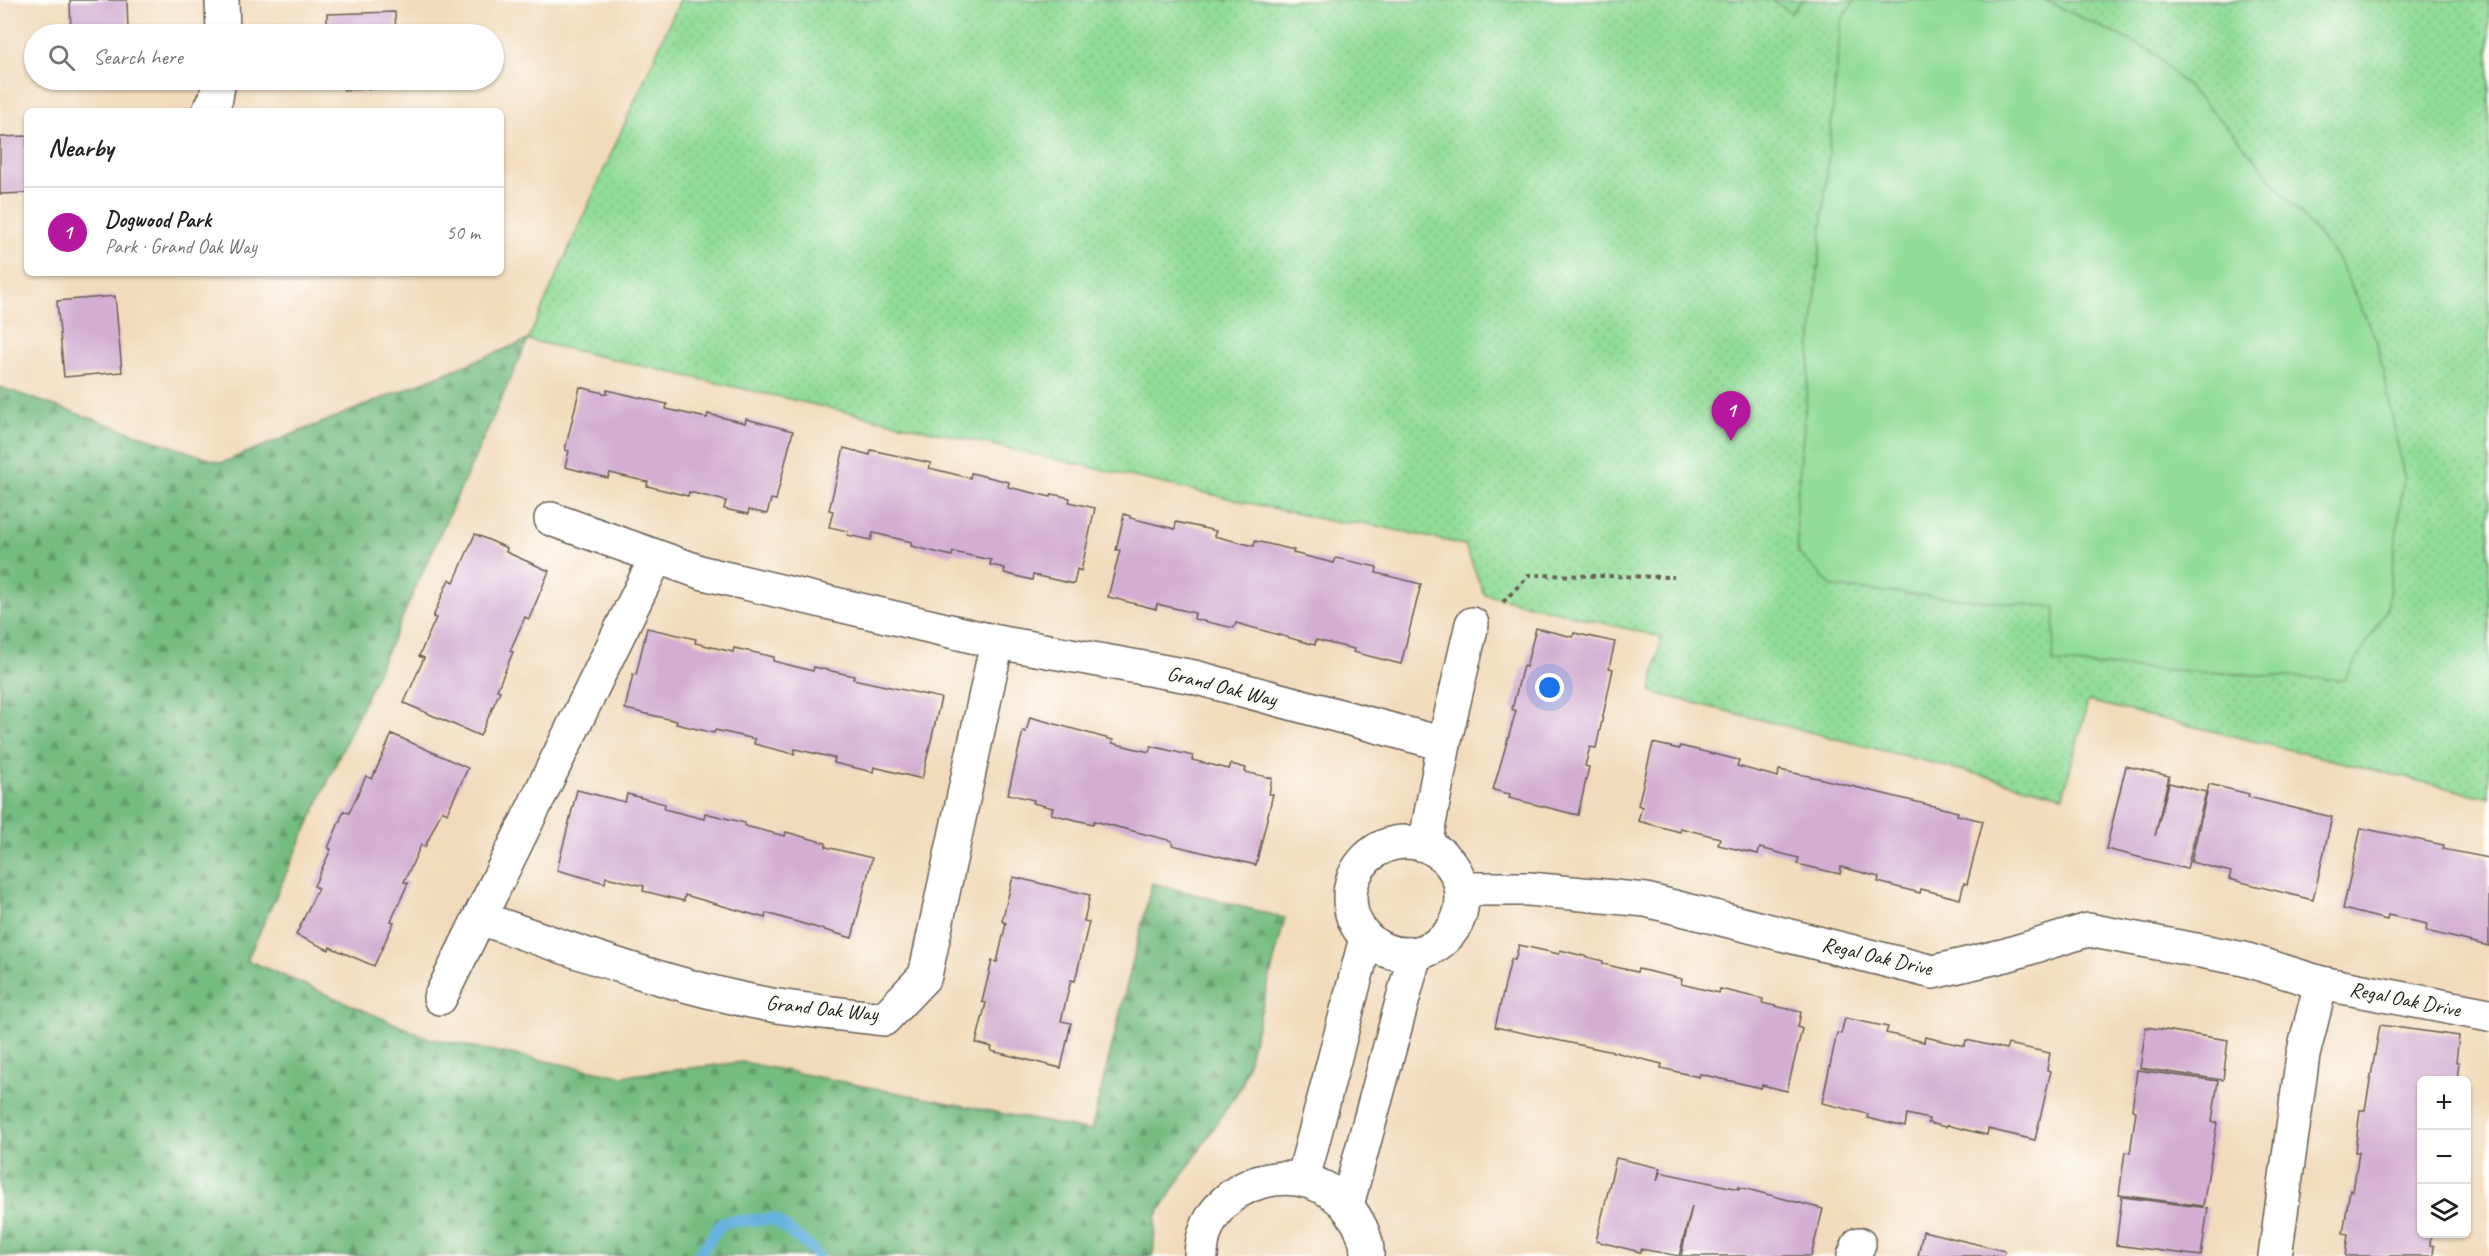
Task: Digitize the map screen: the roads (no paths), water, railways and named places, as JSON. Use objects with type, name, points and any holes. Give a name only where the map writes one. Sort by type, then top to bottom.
[{"type":"street","points":[[222,0],[223,24]]},
{"type":"street","points":[[211,108],[217,90]]},
{"type":"street","name":"Grand Oak Way","points":[[551,519],[703,573],[997,642],[1194,677],[1444,744]]},
{"type":"street","points":[[440,998],[656,558]]},
{"type":"street","points":[[1425,845],[1444,744],[1472,624]]},
{"type":"street","name":"Grand Oak Way","points":[[480,918],[591,956],[765,1004],[884,1019],[925,976],[997,642]]},
{"type":"street","points":[[1405,842],[1425,845],[1448,861],[1455,871],[1462,890],[1459,918],[1450,934],[1435,946],[1415,954],[1395,953],[1382,949],[1366,938],[1352,916],[1351,884],[1360,866],[1378,849],[1405,842]]},
{"type":"street","name":"Regal Oak Drive","points":[[1462,890],[1529,890],[1646,900],[1933,972],[2006,955],[2088,930],[2244,959],[2321,983],[2489,1016]]},
{"type":"street","points":[[1303,1179],[1366,938]]},
{"type":"street","points":[[1347,1205],[1415,954]]},
{"type":"street","name":"Regal Oak Drive","points":[[2275,1256],[2303,1055],[2321,983]]},
{"type":"street","points":[[1201,1256],[1201,1247],[1210,1221],[1227,1199],[1250,1184],[1276,1178],[1303,1179],[1334,1193],[1347,1205],[1361,1226],[1367,1256]]},
{"type":"waterway","points":[[698,1256],[723,1222],[774,1219],[811,1248],[817,1256]]},
{"type":"place","name":"Dogwood Park","points":[[1731,441]]}]
